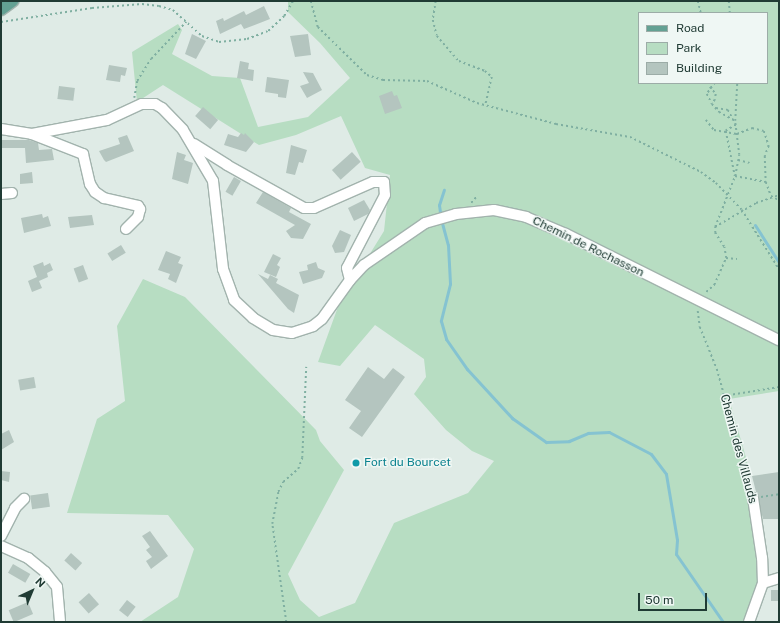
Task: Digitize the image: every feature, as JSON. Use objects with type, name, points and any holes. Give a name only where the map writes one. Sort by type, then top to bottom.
[{"type":"main road","points":[[1,9],[12,1]]},
{"type":"street","name":"Chemin de Rochasson","points":[[32,134],[107,120],[137,105],[155,104],[162,108],[176,122],[189,140],[213,181],[224,269],[234,300],[242,309],[273,330],[284,333],[302,331],[322,319],[350,280],[380,252],[425,223],[456,214],[494,210],[533,220],[779,340]]},
{"type":"street","name":"Chemin de Rochasson","points":[[1,129],[32,134],[84,154],[90,184],[95,192],[104,198],[138,206],[140,209],[138,217],[126,228]]},
{"type":"street","name":"Chemin de Rochasson","points":[[1,137],[11,136],[15,132]]},
{"type":"street","points":[[189,140],[227,165],[304,208],[314,208],[373,182],[384,182],[385,195],[347,268],[350,280]]},
{"type":"street","points":[[1,194],[12,193]]},
{"type":"street","name":"Chemin des Villauds","points":[[749,622],[763,583],[762,558],[753,498]]},
{"type":"street","points":[[1,536],[15,508],[24,500]]},
{"type":"street","points":[[1,546],[28,558],[45,572],[57,586],[60,622]]},
{"type":"street","points":[[763,583],[779,578]]},
{"type":"path","points":[[1,22],[92,8],[142,4],[173,10],[210,41],[247,39],[268,31],[284,16],[293,1]]},
{"type":"path","points":[[311,1],[318,27],[367,75],[383,80],[427,81],[486,105],[556,124],[630,137],[701,172],[742,210],[779,269]]},
{"type":"path","points":[[436,1],[433,20],[437,36],[459,61],[485,71],[492,77],[486,105]]},
{"type":"path","points":[[698,1],[701,12]]},
{"type":"path","points":[[728,1],[730,12]]},
{"type":"path","points":[[137,105],[134,99],[137,81],[151,59],[186,22]]},
{"type":"path","points":[[714,84],[710,87],[707,94],[712,104],[734,121]]},
{"type":"path","points":[[734,121],[737,84]]},
{"type":"path","points":[[710,87],[716,94],[715,100],[712,104]]},
{"type":"path","points":[[699,300],[698,297],[714,285],[726,258],[724,247],[715,233],[715,227],[735,176],[738,160],[736,125],[728,110],[716,108]]},
{"type":"path","points":[[706,120],[714,130],[726,130],[737,134],[752,128],[764,131],[768,135],[766,182],[771,196],[779,200]]},
{"type":"path","points":[[726,130],[736,125]]},
{"type":"path","points":[[726,130],[735,176]]},
{"type":"path","points":[[738,160],[750,163]]},
{"type":"path","points":[[735,176],[766,182]]},
{"type":"path","points":[[715,227],[742,210],[771,196],[779,195]]},
{"type":"path","points":[[726,258],[737,259]]},
{"type":"path","name":"Chemin des Villauds","points":[[699,300],[700,327],[717,369],[723,396],[753,498]]},
{"type":"path","points":[[286,622],[272,524],[278,492],[283,482],[298,469],[302,458],[306,367]]},
{"type":"path","points":[[723,396],[779,387]]},
{"type":"path","points":[[753,498],[779,494]]},
{"type":"green space","points":[[288,1],[779,1],[779,391],[729,399],[747,461],[761,585],[751,622],[140,622],[178,597],[194,549],[168,515],[67,513],[97,419],[125,401],[117,326],[143,279],[185,297],[316,430],[320,441],[344,470],[288,574],[300,600],[319,617],[355,603],[394,523],[468,493],[494,461],[472,451],[446,430],[414,394],[426,377],[424,359],[375,325],[340,366],[318,362],[339,304],[384,231],[390,175],[365,168],[341,116],[296,135],[259,145],[163,85],[137,102],[132,52],[178,24],[182,30],[172,54],[212,76],[240,78],[258,127],[308,117],[350,78],[320,43],[288,12]]},
{"type":"building","points":[[264,6],[270,19],[244,29],[241,24],[220,34],[216,21],[223,18],[224,21],[244,11],[246,15]]},
{"type":"building","points":[[192,34],[206,41],[196,59],[185,54]]},
{"type":"building","points":[[308,34],[311,55],[295,57],[290,36]]},
{"type":"building","points":[[240,61],[249,63],[248,69],[254,70],[253,81],[237,78]]},
{"type":"building","points":[[109,65],[127,68],[125,76],[121,75],[120,82],[106,80]]},
{"type":"building","points":[[303,72],[313,73],[322,90],[307,98],[300,86],[309,83]]},
{"type":"building","points":[[267,77],[289,80],[286,98],[278,97],[278,94],[265,92]]},
{"type":"building","points":[[59,86],[75,88],[73,101],[57,99]]},
{"type":"building","points":[[392,91],[394,96],[397,95],[402,108],[385,114],[379,96]]},
{"type":"building","points":[[203,107],[218,120],[210,129],[195,116]]},
{"type":"building","points":[[241,133],[244,135],[245,133],[254,142],[246,152],[224,145],[228,134],[238,137]]},
{"type":"building","points":[[127,135],[134,151],[106,162],[99,151],[120,144],[118,138]]},
{"type":"building","points":[[2,140],[29,140],[38,143],[39,150],[52,149],[54,160],[26,163],[25,148],[2,148]]},
{"type":"building","points":[[291,145],[307,150],[303,163],[299,162],[295,175],[286,173]]},
{"type":"building","points":[[177,152],[186,155],[184,160],[193,163],[188,184],[172,179]]},
{"type":"building","points":[[352,152],[361,162],[341,180],[332,170]]},
{"type":"building","points":[[32,172],[33,183],[20,184],[20,174]]},
{"type":"building","points":[[234,177],[241,181],[232,196],[226,192]]},
{"type":"building","points":[[263,192],[291,208],[289,212],[311,224],[303,239],[291,238],[286,231],[295,225],[256,203]]},
{"type":"building","points":[[364,200],[370,210],[368,214],[354,221],[348,208]]},
{"type":"building","points":[[42,214],[43,218],[48,216],[51,226],[24,233],[21,218]]},
{"type":"building","points":[[92,215],[94,225],[70,228],[68,217]]},
{"type":"building","points":[[340,230],[351,235],[344,252],[335,253],[332,246]]},
{"type":"building","points":[[121,245],[126,253],[112,261],[107,253]]},
{"type":"building","points":[[166,251],[181,257],[178,263],[183,265],[176,283],[168,279],[170,274],[158,270]]},
{"type":"building","points":[[273,254],[281,258],[277,265],[280,267],[276,277],[264,272]]},
{"type":"building","points":[[43,262],[44,266],[50,263],[53,270],[47,273],[48,277],[39,281],[42,288],[32,292],[28,281],[37,277],[33,266]]},
{"type":"building","points":[[316,262],[318,268],[325,271],[322,278],[303,284],[299,272],[308,270],[307,265]]},
{"type":"building","points":[[83,265],[88,279],[79,283],[74,268]]},
{"type":"building","points":[[258,274],[268,279],[270,275],[278,279],[276,283],[299,295],[294,313],[288,309]]},
{"type":"building","points":[[368,367],[384,379],[393,368],[405,377],[362,437],[349,428],[361,411],[345,400]]},
{"type":"building","points":[[34,377],[36,388],[20,391],[18,380]]},
{"type":"building","points":[[9,430],[14,442],[1,450],[1,434]]},
{"type":"building","points":[[1,471],[10,472],[9,482],[1,480]]},
{"type":"building","points":[[779,472],[779,519],[763,519],[752,476]]},
{"type":"building","points":[[48,493],[50,507],[32,509],[30,496]]},
{"type":"building","points":[[150,531],[168,556],[151,569],[146,561],[152,557],[146,550],[150,547],[142,536]]},
{"type":"building","points":[[71,553],[82,563],[75,570],[64,560]]},
{"type":"building","points":[[13,564],[30,574],[25,583],[8,573]]},
{"type":"building","points":[[771,590],[779,590],[779,601],[771,601]]},
{"type":"building","points":[[89,593],[99,604],[89,614],[79,602]]},
{"type":"building","points":[[127,600],[136,607],[128,617],[119,610]]},
{"type":"building","points":[[28,602],[33,614],[14,622],[9,610]]},
{"type":"waterway","points":[[440,212],[439,205],[444,190]]},
{"type":"waterway","points":[[504,207],[521,211]]},
{"type":"waterway","points":[[442,223],[448,245],[450,284],[441,321],[446,339],[467,369],[512,418],[546,442],[569,441],[588,433],[609,432],[651,454],[666,474],[677,540],[676,554],[723,622]]},
{"type":"waterway","points":[[755,225],[778,261]]},
{"type":"place","name":"Fort du Bourcet","points":[[356,463]]}]
